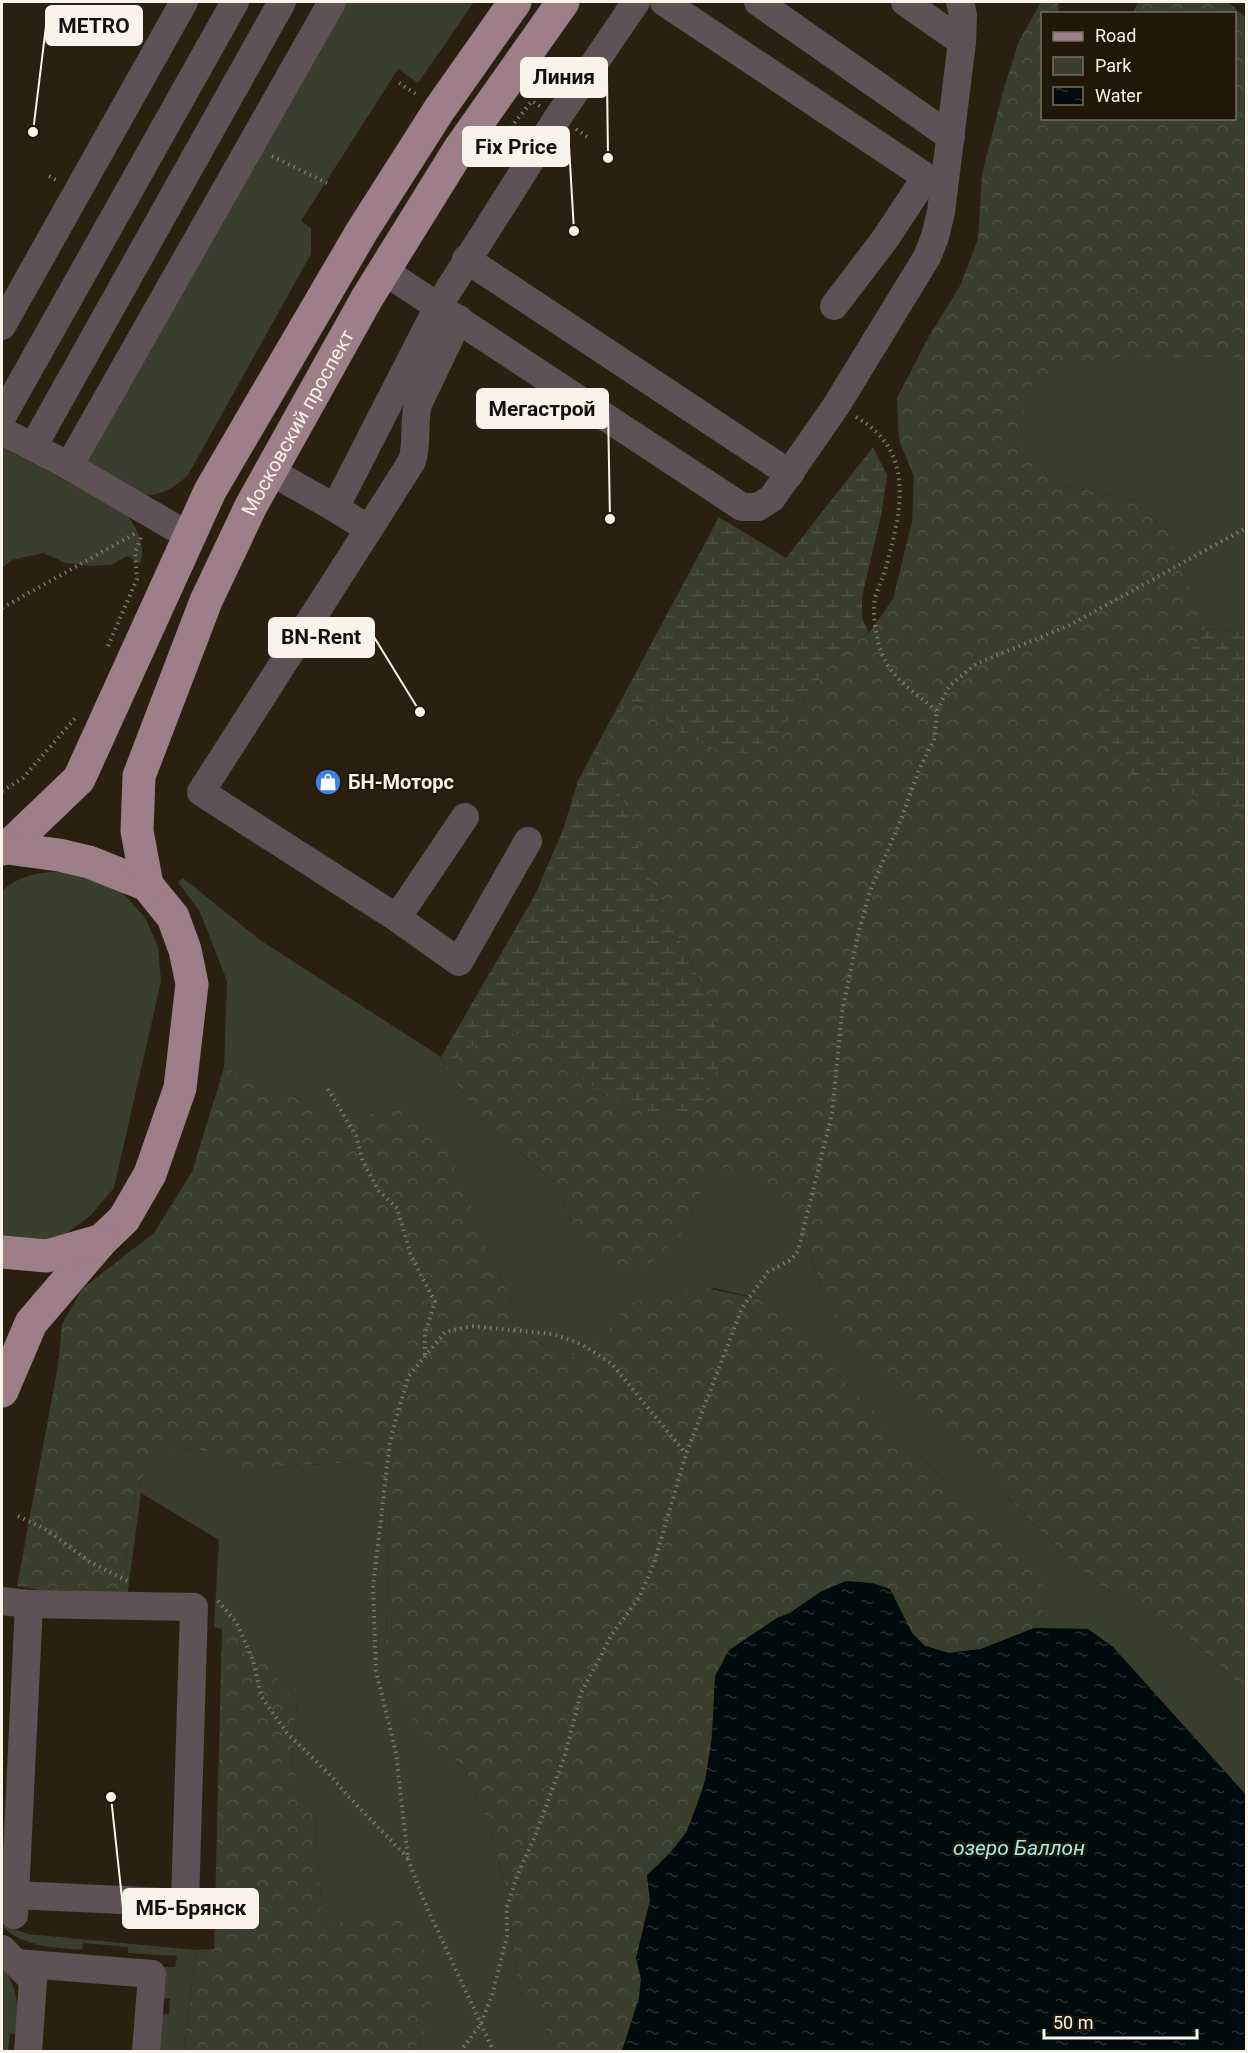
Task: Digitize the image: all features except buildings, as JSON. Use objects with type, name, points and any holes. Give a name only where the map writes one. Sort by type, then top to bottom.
[{"type":"main road","name":"Московский проспект","points":[[4,849],[79,779],[210,491],[362,231],[440,110],[515,2]]},
{"type":"main road","name":"Московский проспект","points":[[147,885],[137,831],[139,776],[206,601],[270,471],[384,271],[460,148],[563,2]]},
{"type":"main road","points":[[2,1391],[31,1323],[102,1240],[124,1219],[150,1174],[180,1088],[192,984],[185,950],[173,917],[147,885],[89,862],[59,855],[4,849]]},
{"type":"main road","points":[[2,1252],[47,1256],[102,1240]]},
{"type":"lane","points":[[2,326],[184,2]]},
{"type":"lane","points":[[2,417],[235,2]]},
{"type":"lane","points":[[33,447],[282,2]]},
{"type":"lane","points":[[69,466],[332,2]]},
{"type":"lane","points":[[528,841],[459,962],[397,918],[201,792],[412,461],[416,451],[414,418],[466,259],[636,2]]},
{"type":"lane","points":[[664,2],[935,183]]},
{"type":"lane","points":[[758,2],[951,137]]},
{"type":"lane","points":[[905,2],[962,42]]},
{"type":"lane","points":[[384,271],[742,507],[758,507],[772,498],[836,406],[927,257],[935,237],[935,183],[951,137],[962,42],[963,15],[960,2]]},
{"type":"lane","points":[[834,306],[885,239],[935,183]]},
{"type":"lane","points":[[466,259],[790,474]]},
{"type":"lane","points":[[335,508],[449,312]]},
{"type":"lane","points":[[2,431],[69,466],[189,536]]},
{"type":"lane","points":[[270,471],[369,529]]},
{"type":"lane","points":[[397,918],[465,817]]},
{"type":"lane","points":[[15,1603],[194,1607],[185,1903],[15,1905],[9,1854],[15,1603]]},
{"type":"lane","points":[[9,1956],[33,1980],[28,2052]]},
{"type":"lane","points":[[9,1956],[152,1974],[146,2052]]},
{"type":"path","points":[[836,406],[871,426],[889,448],[899,473],[901,506],[886,569],[875,599],[876,634],[883,658],[899,680],[936,711]]},
{"type":"path","points":[[2,608],[145,528],[135,552],[137,579],[105,652]]},
{"type":"path","points":[[460,2052],[480,2025],[492,1996],[507,1936],[507,1907],[565,1755],[581,1693],[612,1634],[639,1598],[654,1563],[686,1454],[742,1308],[768,1272],[792,1259],[798,1251],[832,1114],[842,1012],[858,934],[870,891],[900,822],[919,770],[934,740],[936,711],[949,686],[976,664],[1070,625],[1246,528]]},
{"type":"path","points":[[2,791],[23,778],[79,714]]},
{"type":"path","points":[[328,1089],[356,1136],[363,1162],[379,1191],[397,1208],[411,1256],[435,1302],[425,1334],[425,1357]]},
{"type":"path","points":[[494,2052],[424,1901],[408,1859],[396,1753],[376,1671],[373,1587],[390,1441],[408,1377],[445,1332],[472,1326],[553,1334],[581,1344],[612,1364],[686,1454]]},
{"type":"path","points":[[18,1516],[45,1529],[90,1562],[122,1577],[135,1587]]},
{"type":"path","points":[[212,1598],[218,1601],[236,1622],[253,1660],[261,1696],[287,1733],[330,1775],[408,1859]]},
{"type":"green space","points":[[340,2],[474,2],[418,83],[398,69],[301,221],[311,228],[311,254],[188,475],[161,493],[150,495],[135,492],[81,464]]},
{"type":"green space","points":[[1041,2],[1058,2],[1059,12],[1041,12],[1041,120],[1236,120],[1236,12],[1133,12],[1138,2],[1228,2],[1246,18],[1246,364],[1231,357],[1123,357],[1067,370],[1026,388],[1021,437],[1053,485],[1130,500],[1167,531],[1207,629],[1179,666],[1131,672],[1203,797],[1246,813],[1246,1691],[1188,1637],[1114,1594],[1077,1568],[995,1484],[887,1385],[845,1336],[822,1288],[807,1247],[792,1218],[769,1202],[747,1176],[726,1167],[706,1182],[681,1235],[650,1263],[625,1274],[584,1251],[556,1183],[481,1119],[448,1071],[461,1052],[509,1031],[532,1040],[607,1097],[711,1002],[655,892],[602,743],[627,702],[653,707],[683,736],[724,751],[781,730],[839,654],[869,633],[893,599],[912,522],[914,477],[899,440],[897,398],[928,338],[960,286],[978,239],[982,174],[1002,95],[1019,41]]},
{"type":"green space","points":[[1123,357],[1231,357],[1246,364],[1246,632],[1207,629],[1167,531],[1130,500],[1053,485],[1021,437],[1025,388],[1067,370]]},
{"type":"green space","points":[[2,447],[125,512],[141,543],[140,563],[127,556],[111,565],[91,566],[66,563],[43,553],[12,560],[2,568]]},
{"type":"green space","points":[[873,447],[887,475],[882,511],[862,597],[862,618],[869,633],[839,654],[781,730],[753,754],[724,751],[683,736],[653,707],[628,702],[602,743],[655,892],[711,1002],[722,1061],[698,1111],[664,1116],[607,1097],[532,1040],[509,1031],[461,1052],[448,1071],[441,1057],[535,895],[563,830],[578,781],[719,517],[786,558]]},
{"type":"green space","points":[[1207,629],[1246,632],[1246,813],[1203,797],[1133,777],[1096,734],[1101,693],[1131,672],[1178,666]]},
{"type":"green space","points":[[67,871],[98,878],[125,895],[146,919],[158,947],[161,981],[114,1188],[90,1216],[63,1236],[31,1247],[2,1246],[2,891],[24,877]]},
{"type":"green space","points":[[183,878],[260,940],[441,1057],[481,1119],[556,1183],[584,1251],[681,1235],[706,1182],[726,1167],[747,1176],[769,1202],[792,1218],[807,1247],[822,1288],[887,1385],[995,1484],[1077,1568],[1114,1594],[1188,1637],[1246,1691],[1246,1795],[1113,1647],[1088,1629],[1034,1628],[1044,1608],[1019,1548],[973,1508],[843,1381],[798,1320],[764,1300],[714,1288],[603,1337],[584,1358],[563,1356],[534,1339],[516,1317],[507,1290],[486,1246],[394,1103],[365,1116],[338,1121],[306,1102],[224,1068],[227,981],[200,912],[178,882]]},
{"type":"green space","points":[[224,1068],[306,1102],[338,1121],[365,1116],[394,1103],[429,1123],[457,1171],[516,1317],[534,1339],[563,1356],[584,1358],[631,1303],[701,1287],[764,1300],[799,1320],[843,1381],[973,1508],[1019,1548],[1042,1585],[1044,1608],[1034,1628],[981,1649],[949,1653],[925,1646],[912,1633],[890,1589],[822,1591],[790,1613],[777,1618],[715,1676],[709,1758],[694,1817],[681,1840],[668,1856],[647,1875],[650,1900],[636,1958],[641,1979],[639,1998],[622,2051],[556,2052],[545,2025],[521,1996],[513,1953],[507,1892],[490,1828],[464,1767],[433,1746],[399,1701],[386,1643],[390,1500],[378,1471],[359,1462],[271,1467],[249,1476],[228,1468],[213,1452],[173,1447],[146,1471],[136,1492],[122,1590],[17,1586],[58,1366],[62,1324],[82,1289],[154,1233],[192,1172]]},
{"type":"green space","points":[[173,1447],[213,1452],[228,1468],[249,1476],[271,1467],[359,1462],[378,1471],[390,1500],[386,1643],[433,1746],[464,1767],[490,1828],[507,1892],[513,1953],[521,1996],[545,2025],[556,2051],[413,2051],[423,2036],[376,1914],[323,1928],[315,1819],[291,1763],[297,1706],[222,1629],[214,1627],[219,1540],[141,1493],[126,1605],[17,1586],[122,1590],[136,1492],[146,1471]]},
{"type":"green space","points":[[222,1629],[255,1648],[297,1706],[291,1763],[315,1819],[323,1927],[376,1914],[413,1925],[438,1982],[423,2036],[413,2051],[184,2051],[196,1950],[214,1949]]},
{"type":"green space","points":[[2,1925],[28,1934],[196,1950],[184,2051],[156,2051],[158,2013],[169,2014],[170,1999],[160,1998],[162,1967],[175,1967],[177,1956],[128,1953],[128,1947],[83,1943],[82,1950],[50,1947],[17,1937]]},
{"type":"green space","points":[[2,1966],[12,1983],[17,2007],[17,2034],[10,2034],[8,2051],[2,2051]]},
{"type":"water","name":"озеро Баллон","points":[[846,1581],[872,1583],[890,1589],[912,1633],[925,1646],[949,1653],[981,1649],[1034,1628],[1088,1629],[1113,1647],[1246,1795],[1246,2051],[622,2051],[639,1998],[641,1979],[636,1958],[650,1901],[647,1875],[669,1854],[686,1833],[705,1781],[712,1738],[715,1676],[729,1650],[822,1591]]},
{"type":"place","name":"METRO","points":[[33,132]]},
{"type":"place","name":"Линия","points":[[608,158]]},
{"type":"place","name":"Fix Price","points":[[574,231]]},
{"type":"place","name":"Мегастрой","points":[[610,519]]},
{"type":"place","name":"BN-Rent","points":[[420,712]]},
{"type":"place","name":"БН-Моторс","points":[[328,782]]},
{"type":"place","name":"МБ-Брянск","points":[[111,1797]]}]
